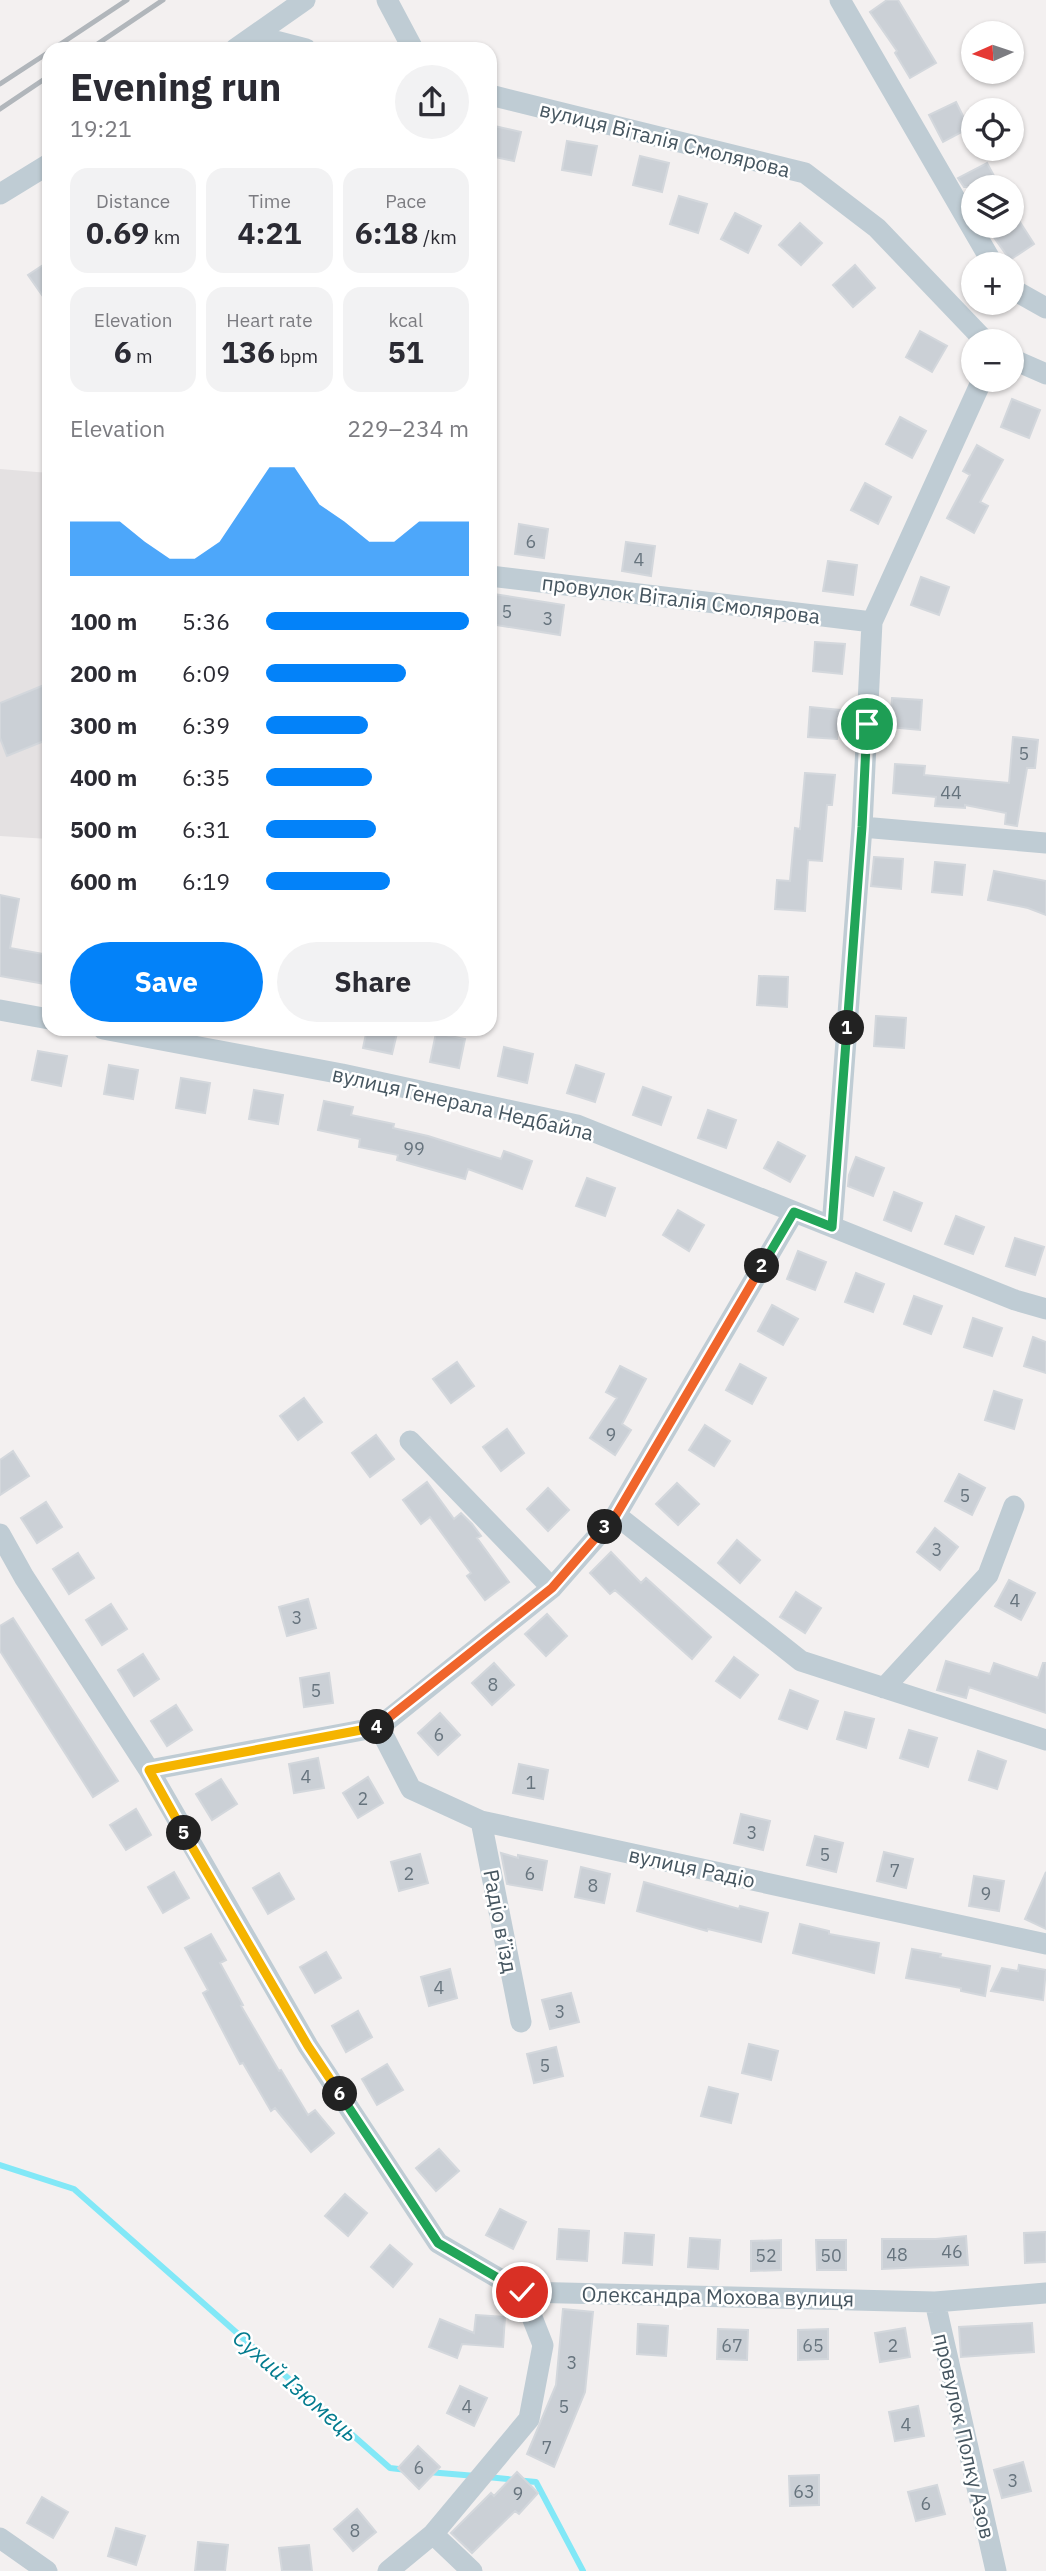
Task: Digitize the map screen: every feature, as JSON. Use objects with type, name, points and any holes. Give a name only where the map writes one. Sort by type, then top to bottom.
[{"type":"street","points":[[246,42],[305,0]]},
{"type":"street","points":[[387,0],[409,42]]},
{"type":"street","points":[[840,0],[986,252]]},
{"type":"street","points":[[256,36],[279,42]]},
{"type":"street","name":"вулиця Віталія Смолярова","points":[[497,97],[805,173],[877,228],[974,329]]},
{"type":"street","points":[[0,194],[42,168]]},
{"type":"street","points":[[1024,296],[1046,308]]},
{"type":"street","points":[[1024,364],[1046,374]]},
{"type":"street","points":[[832,1227],[862,827],[872,622],[977,392]]},
{"type":"street","name":"провулок Віталія Смолярова","points":[[497,577],[872,622]]},
{"type":"street","points":[[862,827],[1046,842]]},
{"type":"street","points":[[0,1010],[42,1018]]},
{"type":"street","name":"вулиця Генерала Недбайла","points":[[140,1036],[342,1074],[577,1125],[1015,1300],[1046,1309]]},
{"type":"street","points":[[149,1770],[379,1727],[552,1588],[616,1515],[794,1212]]},
{"type":"street","points":[[410,1441],[552,1588]]},
{"type":"street","points":[[884,1688],[988,1575],[1014,1506]]},
{"type":"street","points":[[616,1515],[801,1661],[1046,1740]]},
{"type":"street","name":"Олександра Мохова вулиця","points":[[0,1534],[24,1577],[149,1770],[308,2046],[438,2243],[522,2292],[935,2302],[1046,2293]]},
{"type":"street","name":"вулиця Радіо","points":[[379,1727],[411,1789],[481,1821],[1046,1944]]},
{"type":"street","name":"Радіо в’їзд","points":[[481,1821],[521,2022]]},
{"type":"street","points":[[388,2571],[433,2534],[529,2419],[543,2345],[522,2292]]},
{"type":"street","name":"провулок Полку Азов","points":[[935,2302],[996,2571]]},
{"type":"street","points":[[433,2534],[472,2571]]},
{"type":"street","points":[[0,2538],[47,2571]]},
{"type":"shaded area","points":[[0,469],[42,472],[42,839],[0,836]]},
{"type":"building","points":[[887,0],[898,0],[936,63],[910,78],[895,53],[897,51],[870,12]]},
{"type":"building","points":[[956,102],[961,112],[961,132],[943,142],[929,115]]},
{"type":"building","points":[[497,127],[521,132],[514,161],[497,157]]},
{"type":"building","points":[[567,141],[597,146],[591,175],[562,170]]},
{"type":"building","points":[[640,156],[669,163],[662,192],[633,185]]},
{"type":"building","points":[[987,163],[994,175],[964,175]]},
{"type":"building","points":[[679,196],[707,204],[698,233],[670,224]]},
{"type":"building","points":[[735,213],[761,226],[748,253],[721,239]]},
{"type":"building","points":[[800,223],[822,243],[801,265],[779,245]]},
{"type":"building","points":[[1024,228],[1034,244],[1022,252],[1004,252],[994,238],[1024,238]]},
{"type":"building","points":[[855,265],[875,288],[853,307],[833,285]]},
{"type":"building","points":[[42,266],[42,295],[28,275]]},
{"type":"building","points":[[920,331],[947,346],[932,372],[906,357]]},
{"type":"building","points":[[1012,399],[1040,410],[1029,438],[1001,427]]},
{"type":"building","points":[[900,417],[926,431],[912,458],[886,444]]},
{"type":"building","points":[[977,445],[1003,460],[980,502],[988,506],[974,533],[947,518],[970,475],[963,471]]},
{"type":"building","points":[[865,483],[891,497],[878,524],[851,510]]},
{"type":"building","points":[[519,524],[548,529],[544,558],[515,554]]},
{"type":"building","points":[[626,542],[655,546],[651,576],[622,571]]},
{"type":"building","points":[[828,561],[857,565],[853,595],[823,591]]},
{"type":"building","points":[[921,577],[949,587],[939,615],[911,605]]},
{"type":"building","points":[[497,594],[564,605],[560,635],[497,625]]},
{"type":"building","points":[[815,642],[845,644],[842,674],[813,671]]},
{"type":"building","points":[[42,686],[42,742],[7,756],[0,738],[0,703]]},
{"type":"building","points":[[892,698],[922,700],[920,730],[890,727]]},
{"type":"building","points":[[810,707],[840,710],[837,739],[808,737]]},
{"type":"building","points":[[1013,737],[1038,740],[1035,768],[1027,768],[1017,826],[1005,824],[1006,813],[965,805],[965,808],[935,806],[936,797],[893,793],[895,764],[925,766],[924,775],[1009,783]]},
{"type":"building","points":[[805,773],[835,775],[832,805],[827,805],[822,861],[808,860],[805,911],[775,909],[777,880],[790,881],[795,828],[800,829]]},
{"type":"building","points":[[874,857],[903,859],[901,889],[871,886]]},
{"type":"building","points":[[935,862],[965,865],[962,895],[932,892]]},
{"type":"building","points":[[994,871],[1046,881],[1046,915],[1028,908],[988,900]]},
{"type":"building","points":[[0,895],[19,899],[10,948],[42,954],[42,983],[0,976]]},
{"type":"building","points":[[759,976],[788,977],[787,1007],[757,1005]]},
{"type":"building","points":[[876,1016],[906,1018],[904,1048],[874,1046]]},
{"type":"building","points":[[366,1036],[396,1036],[392,1054],[363,1048]]},
{"type":"building","points":[[435,1036],[465,1039],[459,1068],[430,1062]]},
{"type":"building","points":[[504,1047],[533,1054],[527,1083],[498,1076]]},
{"type":"building","points":[[38,1051],[67,1056],[61,1086],[32,1080]]},
{"type":"building","points":[[109,1065],[138,1070],[133,1099],[104,1094]]},
{"type":"building","points":[[576,1065],[604,1074],[595,1102],[567,1093]]},
{"type":"building","points":[[181,1078],[210,1083],[205,1113],[176,1108]]},
{"type":"building","points":[[643,1087],[671,1097],[661,1125],[633,1115]]},
{"type":"building","points":[[254,1090],[283,1095],[278,1124],[249,1119]]},
{"type":"building","points":[[324,1101],[353,1107],[351,1115],[394,1124],[393,1128],[501,1159],[504,1151],[532,1161],[522,1189],[468,1169],[465,1179],[397,1160],[398,1155],[359,1147],[360,1139],[318,1130]]},
{"type":"building","points":[[708,1110],[736,1120],[726,1148],[698,1138]]},
{"type":"building","points":[[778,1142],[805,1156],[790,1182],[764,1168]]},
{"type":"building","points":[[856,1157],[884,1168],[873,1196],[848,1186]]},
{"type":"building","points":[[587,1178],[615,1188],[605,1216],[576,1206]]},
{"type":"building","points":[[894,1192],[922,1203],[911,1231],[884,1220]]},
{"type":"building","points":[[678,1210],[704,1225],[689,1251],[663,1235]]},
{"type":"building","points":[[956,1216],[984,1227],[973,1254],[945,1244]]},
{"type":"building","points":[[1015,1238],[1044,1247],[1035,1275],[1006,1266]]},
{"type":"building","points":[[798,1251],[826,1262],[815,1290],[787,1279]]},
{"type":"building","points":[[856,1273],[884,1284],[873,1312],[845,1302]]},
{"type":"building","points":[[914,1296],[942,1306],[931,1334],[904,1324]]},
{"type":"building","points":[[772,1305],[798,1319],[783,1345],[758,1331]]},
{"type":"building","points":[[973,1318],[1002,1328],[992,1356],[964,1347]]},
{"type":"building","points":[[1033,1337],[1046,1342],[1046,1373],[1024,1366]]},
{"type":"building","points":[[457,1362],[474,1386],[451,1403],[433,1379]]},
{"type":"building","points":[[740,1364],[766,1378],[752,1404],[726,1390]]},
{"type":"building","points":[[620,1366],[646,1379],[622,1424],[631,1430],[615,1455],[590,1438],[617,1398],[606,1392]]},
{"type":"building","points":[[994,1391],[1022,1400],[1014,1429],[985,1420]]},
{"type":"building","points":[[304,1398],[322,1422],[298,1440],[280,1416]]},
{"type":"building","points":[[705,1425],[730,1441],[714,1466],[689,1450]]},
{"type":"building","points":[[507,1429],[524,1453],[501,1471],[483,1447]]},
{"type":"building","points":[[376,1435],[394,1459],[370,1477],[352,1453]]},
{"type":"building","points":[[13,1451],[29,1476],[0,1495],[0,1460]]},
{"type":"building","points":[[959,1474],[985,1488],[972,1515],[945,1501]]},
{"type":"building","points":[[427,1482],[454,1519],[461,1513],[472,1524],[481,1536],[477,1538],[509,1582],[485,1600],[467,1576],[471,1573],[430,1517],[421,1524],[403,1500]]},
{"type":"building","points":[[677,1483],[699,1504],[678,1525],[656,1504]]},
{"type":"building","points":[[548,1488],[569,1510],[548,1531],[527,1509]]},
{"type":"building","points":[[46,1502],[62,1527],[37,1543],[21,1518]]},
{"type":"building","points":[[935,1528],[958,1547],[940,1570],[917,1552]]},
{"type":"building","points":[[737,1540],[760,1560],[740,1583],[718,1563]]},
{"type":"building","points":[[611,1552],[641,1583],[646,1578],[711,1637],[692,1659],[615,1590],[610,1594],[590,1573]]},
{"type":"building","points":[[78,1553],[94,1578],[69,1594],[53,1569]]},
{"type":"building","points":[[1009,1580],[1035,1593],[1021,1620],[995,1606]]},
{"type":"building","points":[[796,1592],[821,1608],[805,1633],[780,1617]]},
{"type":"building","points":[[308,1599],[316,1628],[287,1636],[279,1607]]},
{"type":"building","points":[[111,1604],[127,1629],[102,1645],[86,1620]]},
{"type":"building","points":[[547,1614],[567,1636],[546,1656],[525,1634]]},
{"type":"building","points":[[13,1618],[118,1781],[93,1797],[0,1651],[0,1626]]},
{"type":"building","points":[[143,1654],[159,1679],[134,1696],[118,1670]]},
{"type":"building","points":[[734,1657],[758,1675],[740,1698],[716,1681]]},
{"type":"building","points":[[946,1661],[990,1674],[994,1663],[1038,1678],[1043,1663],[1046,1663],[1046,1713],[969,1687],[966,1698],[937,1690]]},
{"type":"building","points":[[494,1663],[514,1685],[492,1705],[472,1683]]},
{"type":"building","points":[[329,1673],[333,1703],[304,1707],[300,1678]]},
{"type":"building","points":[[790,1690],[818,1701],[807,1729],[779,1719]]},
{"type":"building","points":[[176,1705],[192,1730],[167,1746],[151,1721]]},
{"type":"building","points":[[845,1712],[874,1719],[866,1748],[837,1739]]},
{"type":"building","points":[[440,1713],[460,1735],[438,1755],[418,1733]]},
{"type":"building","points":[[909,1730],[937,1738],[928,1767],[900,1758]]},
{"type":"building","points":[[978,1751],[1006,1761],[997,1789],[969,1780]]},
{"type":"building","points":[[318,1758],[324,1788],[294,1793],[289,1764]]},
{"type":"building","points":[[519,1764],[548,1770],[543,1799],[513,1793]]},
{"type":"building","points":[[368,1777],[383,1803],[358,1818],[343,1793]]},
{"type":"building","points":[[221,1779],[237,1804],[212,1820],[196,1794]]},
{"type":"building","points":[[136,1809],[151,1835],[126,1850],[110,1825]]},
{"type":"building","points":[[741,1814],[770,1821],[763,1850],[734,1843]]},
{"type":"building","points":[[815,1836],[843,1843],[836,1872],[807,1865]]},
{"type":"building","points":[[884,1852],[913,1859],[906,1888],[877,1881]]},
{"type":"building","points":[[501,1853],[547,1861],[542,1890],[507,1884]]},
{"type":"building","points":[[420,1854],[428,1883],[399,1891],[391,1862]]},
{"type":"building","points":[[581,1867],[610,1874],[604,1903],[575,1897]]},
{"type":"building","points":[[174,1872],[189,1898],[163,1913],[148,1887]]},
{"type":"building","points":[[1046,1872],[1046,1929],[1025,1919]]},
{"type":"building","points":[[279,1873],[294,1899],[268,1914],[253,1888]]},
{"type":"building","points":[[974,1876],[1004,1881],[999,1911],[969,1906]]},
{"type":"building","points":[[644,1882],[739,1909],[740,1906],[768,1913],[761,1942],[708,1929],[707,1931],[637,1911]]},
{"type":"building","points":[[800,1924],[829,1931],[829,1934],[879,1943],[874,1973],[793,1953]]},
{"type":"building","points":[[211,1934],[226,1960],[220,1963],[243,2005],[241,2006],[279,2071],[281,2070],[308,2115],[315,2110],[334,2133],[311,2152],[275,2108],[271,2111],[243,2063],[240,2064],[203,1993],[208,1990],[185,1948]]},
{"type":"building","points":[[912,1949],[990,1966],[985,1996],[961,1991],[961,1988],[906,1978]]},
{"type":"building","points":[[326,1952],[341,1978],[315,1993],[300,1967]]},
{"type":"building","points":[[1019,1965],[1046,1970],[1043,2000],[991,1991],[1002,1968],[1018,1971]]},
{"type":"building","points":[[450,1969],[457,1998],[429,2006],[421,1977]]},
{"type":"building","points":[[571,1993],[579,2022],[550,2029],[542,2000]]},
{"type":"building","points":[[358,2011],[372,2037],[346,2052],[332,2026]]},
{"type":"building","points":[[749,2044],[778,2051],[771,2080],[742,2073]]},
{"type":"building","points":[[556,2047],[563,2076],[534,2083],[527,2054]]},
{"type":"building","points":[[387,2064],[403,2090],[377,2105],[362,2079]]},
{"type":"building","points":[[709,2087],[738,2094],[731,2123],[701,2116]]},
{"type":"building","points":[[439,2149],[459,2171],[436,2191],[416,2168]]},
{"type":"building","points":[[345,2194],[367,2213],[348,2236],[325,2216]]},
{"type":"building","points":[[500,2209],[526,2222],[513,2249],[486,2235]]},
{"type":"building","points":[[559,2229],[589,2231],[587,2261],[557,2259]]},
{"type":"building","points":[[1046,2232],[1046,2262],[1025,2263],[1024,2233]]},
{"type":"building","points":[[625,2233],[654,2235],[652,2265],[623,2263]]},
{"type":"building","points":[[966,2236],[968,2265],[882,2269],[882,2239]]},
{"type":"building","points":[[690,2238],[720,2240],[718,2269],[688,2267]]},
{"type":"building","points":[[781,2240],[781,2270],[751,2271],[751,2241]]},
{"type":"building","points":[[816,2240],[846,2240],[846,2270],[817,2270]]},
{"type":"building","points":[[390,2245],[412,2264],[393,2287],[371,2267]]},
{"type":"building","points":[[563,2309],[593,2312],[585,2392],[554,2467],[527,2454],[556,2385]]},
{"type":"building","points":[[476,2315],[505,2317],[503,2347],[462,2344],[457,2358],[429,2347],[440,2319],[474,2333]]},
{"type":"building","points":[[1032,2323],[1034,2352],[961,2357],[959,2327]]},
{"type":"building","points":[[638,2324],[668,2326],[666,2356],[637,2354]]},
{"type":"building","points":[[905,2328],[910,2357],[880,2362],[875,2333]]},
{"type":"building","points":[[718,2329],[748,2330],[747,2360],[717,2359]]},
{"type":"building","points":[[828,2329],[828,2359],[798,2360],[798,2330]]},
{"type":"building","points":[[460,2386],[487,2398],[474,2426],[447,2413]]},
{"type":"building","points":[[918,2406],[924,2436],[895,2441],[889,2412]]},
{"type":"building","points":[[418,2446],[440,2467],[419,2489],[398,2468]]},
{"type":"building","points":[[1023,2462],[1031,2491],[1002,2498],[994,2470]]},
{"type":"building","points":[[517,2472],[538,2493],[519,2514],[515,2511],[472,2553],[451,2533],[491,2493],[494,2496]]},
{"type":"building","points":[[819,2475],[819,2505],[790,2506],[789,2476]]},
{"type":"building","points":[[937,2485],[945,2514],[916,2521],[908,2492]]},
{"type":"building","points":[[42,2497],[68,2512],[53,2538],[27,2523]]},
{"type":"building","points":[[357,2509],[376,2532],[353,2551],[334,2529]]},
{"type":"building","points":[[116,2528],[145,2536],[136,2565],[108,2556]]},
{"type":"building","points":[[198,2542],[228,2545],[225,2571],[195,2571]]},
{"type":"building","points":[[309,2545],[312,2571],[282,2571],[279,2548]]},
{"type":"waterway","name":"Сухий Ізюмець","points":[[0,2165],[74,2189],[390,2468],[407,2470]]},
{"type":"waterway","name":"Сухий Ізюмець","points":[[428,2472],[476,2476]]},
{"type":"waterway","name":"Сухий Ізюмець","points":[[487,2477],[536,2482],[583,2571]]},
{"type":"railway","points":[[64,42],[127,0]]},
{"type":"railway","points":[[100,42],[163,0]]},
{"type":"railway","points":[[0,84],[42,57]]},
{"type":"railway","points":[[0,109],[42,81]]},
{"type":"route","points":[[522,2292],[438,2243],[308,2046],[149,1770],[379,1727],[552,1588],[616,1515],[794,1212],[832,1227],[862,827],[867,724]]}]
